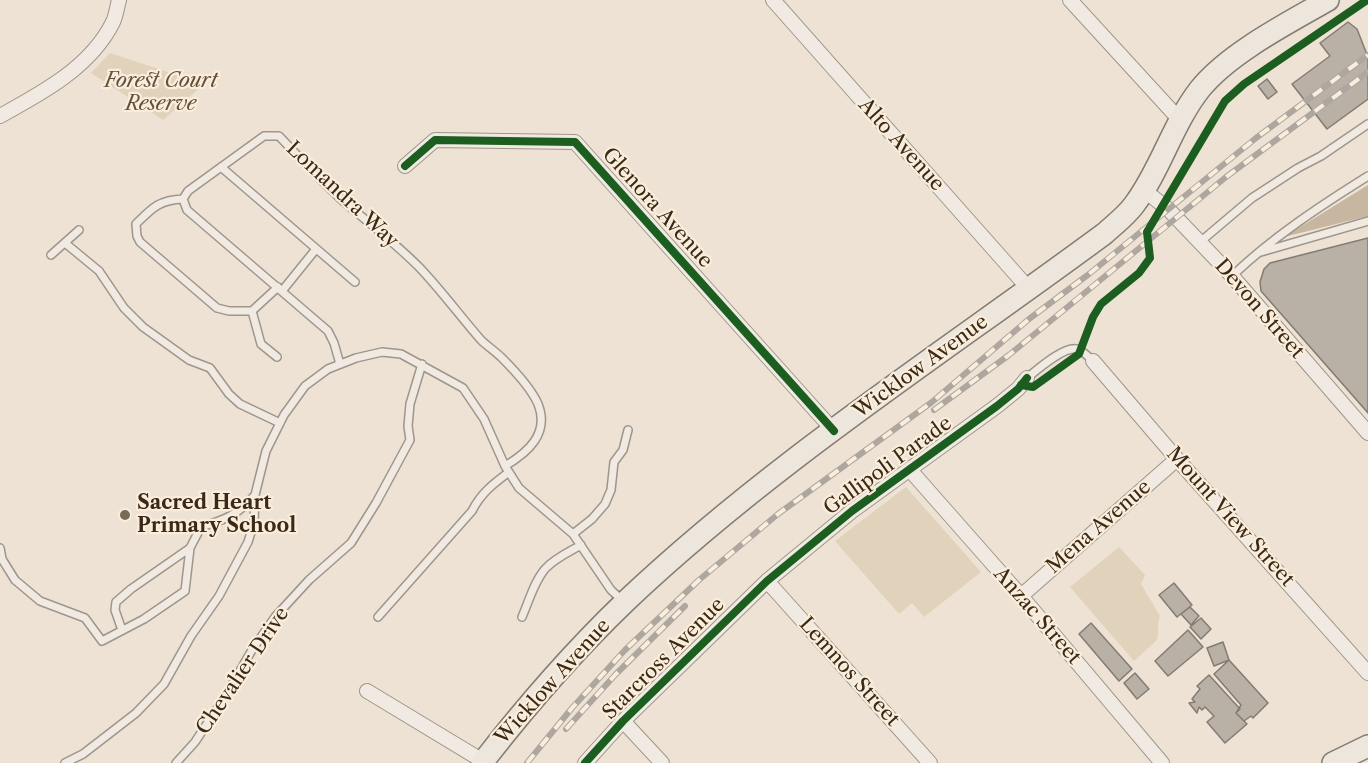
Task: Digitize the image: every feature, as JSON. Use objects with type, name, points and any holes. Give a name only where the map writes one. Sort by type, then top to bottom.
[{"type":"main road","name":"Wicklow Avenue","points":[[482,762],[538,694],[625,602],[727,512],[1104,234],[1130,211],[1144,190],[1179,119],[1201,88],[1222,67],[1322,2]]},
{"type":"main road","points":[[1333,763],[1368,746]]},
{"type":"street","points":[[0,116],[69,74],[90,55],[113,22],[119,0]]},
{"type":"street","name":"Alto Avenue","points":[[773,0],[1029,289]]},
{"type":"street","points":[[1070,0],[1179,119]]},
{"type":"street","name":"Glenora Avenue","points":[[405,166],[435,140],[575,142],[834,431]]},
{"type":"street","name":"Devon Street","points":[[1144,190],[1169,210],[1232,276],[1368,433]]},
{"type":"street","name":"Mount View Street","points":[[1093,361],[1368,673]]},
{"type":"street","name":"Gallipoli Parade","points":[[767,581],[852,511],[997,406],[1018,389],[1027,378]]},
{"type":"street","name":"Mena Avenue","points":[[1021,596],[1177,459]]},
{"type":"street","name":"Anzac Street","points":[[910,470],[1021,596],[1162,763]]},
{"type":"street","name":"Starcross Avenue","points":[[585,763],[623,721],[767,581]]},
{"type":"street","name":"Lemnos Street","points":[[767,581],[930,763]]},
{"type":"street","points":[[367,691],[482,762]]},
{"type":"street","points":[[623,721],[662,763]]},
{"type":"lane","points":[[1200,242],[1252,198],[1298,168],[1322,156],[1368,124]]},
{"type":"lane","name":"Lomandra Way","points":[[183,199],[188,191],[264,136],[279,136],[341,200],[395,244],[420,268],[482,340],[502,358],[526,386],[538,405],[540,418],[534,444],[478,498],[472,511],[378,617]]},
{"type":"lane","points":[[221,167],[354,282]]},
{"type":"lane","points":[[1232,276],[1256,253],[1368,176]]},
{"type":"lane","points":[[316,249],[280,289],[252,311],[229,311],[217,308],[140,242],[136,224],[150,210],[167,199],[183,199],[187,210],[280,289],[328,331],[340,364]]},
{"type":"lane","points":[[1256,253],[1368,221]]},
{"type":"lane","points":[[51,255],[79,230]]},
{"type":"lane","points":[[65,243],[99,271],[124,308],[143,327],[189,360],[210,368],[229,394],[240,404],[280,423]]},
{"type":"lane","points":[[252,311],[261,344],[277,357]]},
{"type":"lane","points":[[1027,378],[1071,348],[1081,350],[1093,361]]},
{"type":"lane","points":[[65,763],[83,754],[136,713],[164,684],[244,550],[254,523],[255,495],[266,451],[280,423],[305,386],[328,369],[356,358],[382,352],[401,354],[463,388],[484,419],[507,469],[519,488],[573,534],[611,590],[625,602]]},
{"type":"lane","name":"Chevalier Drive","points":[[176,763],[195,742],[275,617],[309,580],[351,543],[376,503],[410,440],[408,426],[410,404],[422,364]]},
{"type":"lane","points":[[573,534],[592,519],[605,504],[612,490],[614,462],[622,450],[628,430]]},
{"type":"lane","points":[[0,548],[2,559],[15,580],[40,601],[85,618],[102,641],[144,619],[185,591],[190,548],[201,527],[222,521],[242,510],[255,495]]},
{"type":"lane","points":[[522,617],[536,584],[546,569],[558,558],[581,545]]},
{"type":"lane","points":[[122,630],[115,610],[116,603],[131,589],[190,548]]},
{"type":"green space","name":"Forest Court Reserve","points":[[110,53],[204,84],[163,120],[91,73]]},
{"type":"green space","points":[[906,487],[981,572],[924,617],[912,603],[899,614],[835,541]]},
{"type":"green space","points":[[1119,547],[1145,575],[1141,584],[1160,616],[1156,641],[1134,661],[1070,587]]},
{"type":"shaded area","points":[[1368,185],[1368,216],[1284,237]]},
{"type":"building","points":[[1348,22],[1357,29],[1368,57],[1368,99],[1327,129],[1292,84],[1330,56],[1320,43]]},
{"type":"building","points":[[1267,79],[1277,92],[1268,99],[1258,86]]},
{"type":"building","points":[[1368,238],[1368,413],[1261,291],[1260,282],[1264,269],[1270,263]]},
{"type":"building","points":[[1174,583],[1192,605],[1177,617],[1159,595]]},
{"type":"building","points":[[1190,607],[1199,616],[1191,625],[1181,614]]},
{"type":"building","points":[[1201,618],[1211,629],[1201,639],[1190,627]]},
{"type":"building","points":[[1091,623],[1132,669],[1119,681],[1079,634]]},
{"type":"building","points":[[1188,630],[1203,647],[1168,676],[1155,661]]},
{"type":"building","points":[[1223,642],[1229,660],[1214,666],[1207,648]]},
{"type":"building","points":[[1229,660],[1268,703],[1253,718],[1251,716],[1244,721],[1236,713],[1241,705],[1214,674]]},
{"type":"building","points":[[1135,673],[1149,689],[1137,699],[1124,683]]},
{"type":"building","points":[[1209,675],[1240,709],[1236,713],[1247,724],[1225,743],[1207,722],[1214,716],[1205,707],[1202,710],[1199,707],[1197,713],[1189,703],[1195,702],[1192,699],[1200,689],[1197,686]]},
{"type":"railway","points":[[527,763],[572,708],[625,650],[699,580],[778,514],[932,402],[1029,319],[1089,274],[1256,138],[1368,55]]},
{"type":"railway","points":[[934,410],[1009,355],[1226,177],[1368,72]]},
{"type":"railway","points":[[566,729],[616,674],[685,606]]},
{"type":"cycle path","points":[[1021,385],[1033,387],[1079,354],[1093,317],[1101,304],[1139,273],[1150,258],[1147,232],[1225,101],[1244,84],[1367,0]]},
{"type":"cycle path","points":[[405,166],[435,140],[575,142],[834,431]]},
{"type":"cycle path","points":[[585,763],[623,721],[767,581],[852,511],[997,406],[1018,389],[1027,378]]},
{"type":"place","name":"Sacred Heart Primary School","points":[[125,515]]}]
